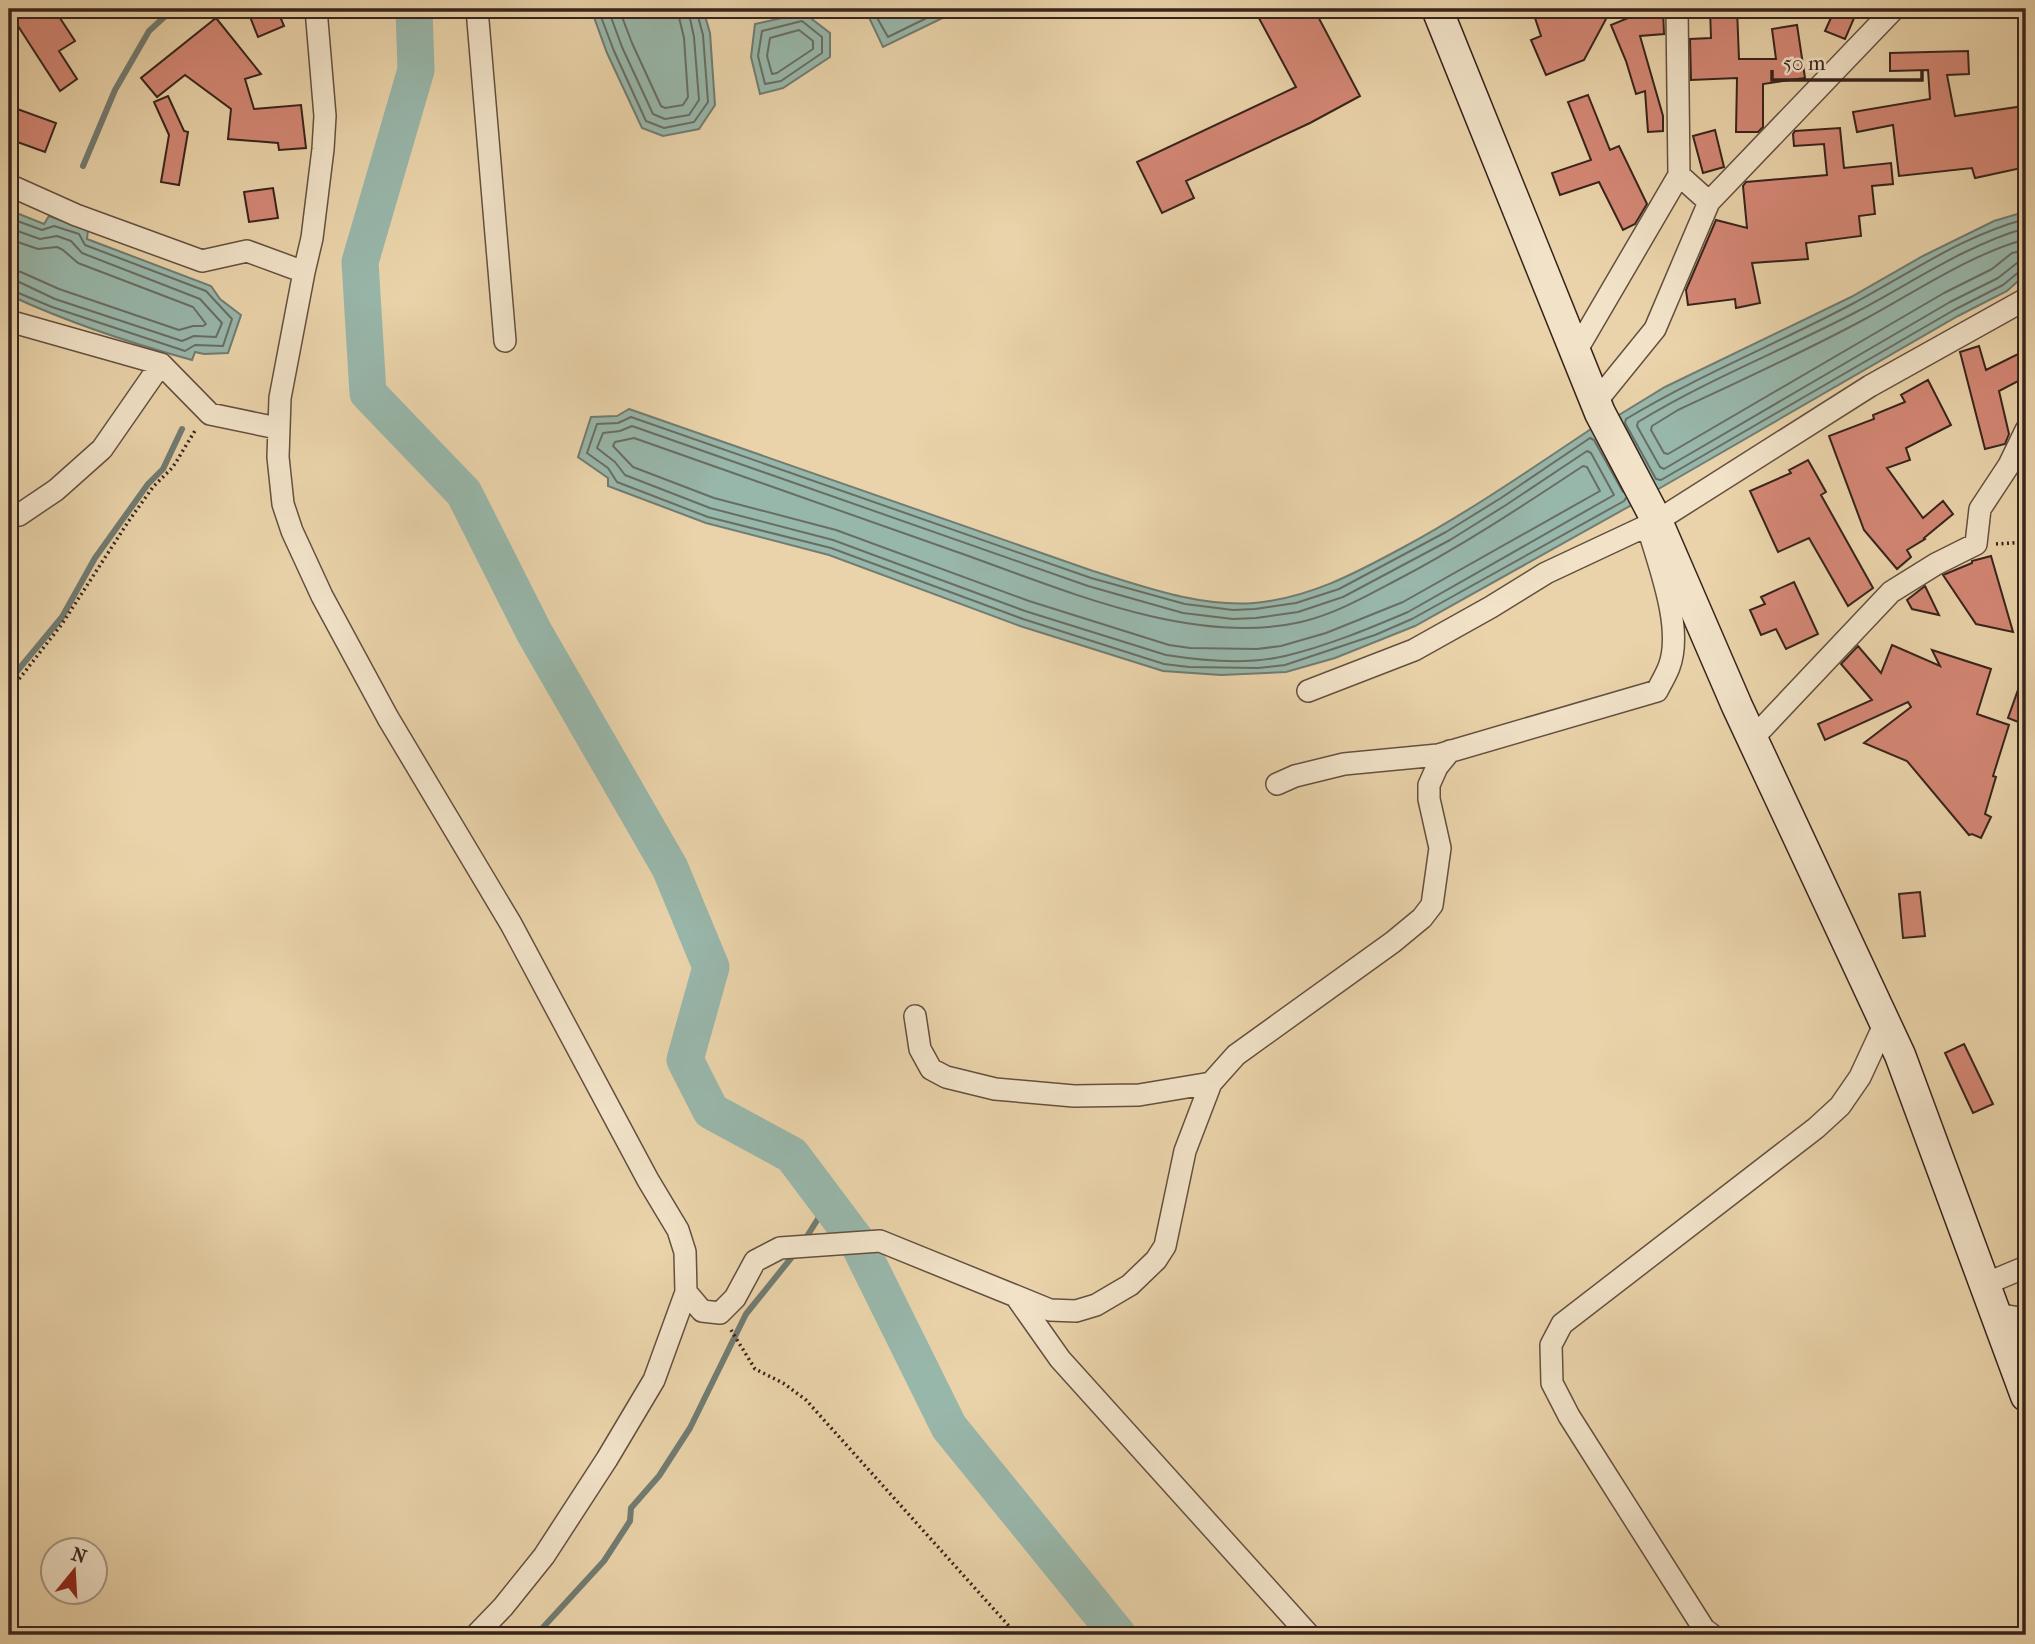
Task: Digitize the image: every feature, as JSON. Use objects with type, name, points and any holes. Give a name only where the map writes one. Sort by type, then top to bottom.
[{"type":"main road","points":[[1437,9],[1598,408],[1900,1055],[2026,1396]]},
{"type":"street","points":[[316,9],[325,116],[317,209],[280,398],[277,428],[279,482],[283,503],[292,531],[322,596],[388,719],[511,923],[648,1180],[678,1230],[685,1252],[686,1292],[681,1312],[654,1380],[544,1556],[503,1607],[475,1635]]},
{"type":"street","points":[[477,9],[505,341]]},
{"type":"street","points":[[1574,352],[1679,175],[1677,9]]},
{"type":"street","points":[[1598,408],[1655,329],[1709,202],[1894,9]]},
{"type":"street","points":[[1679,175],[1709,202]]},
{"type":"street","points":[[9,185],[76,215],[202,261],[247,251],[304,272]]},
{"type":"street","points":[[1308,691],[1414,650],[1546,573],[1652,519],[1870,386],[2026,299]]},
{"type":"street","points":[[9,321],[161,364],[211,414],[277,428]]},
{"type":"street","points":[[9,516],[19,515],[56,489],[102,449],[161,364]]},
{"type":"street","points":[[1753,738],[1891,592],[1936,564],[1976,544],[1980,509],[2009,465],[2026,430]]},
{"type":"street","points":[[1277,784],[1295,776],[1344,764],[1438,755],[1657,691],[1670,666],[1674,639],[1652,519]]},
{"type":"street","points":[[686,1292],[702,1311],[720,1313],[735,1298],[755,1261],[780,1248],[880,1241],[1050,1310],[1076,1311],[1096,1306],[1130,1285],[1156,1260],[1165,1246],[1185,1152],[1211,1083],[1236,1055],[1393,942],[1422,918],[1432,905],[1440,848],[1429,799],[1429,785],[1437,768],[1450,751]]},
{"type":"street","points":[[915,1016],[920,1049],[931,1069],[946,1077],[995,1089],[1074,1096],[1139,1095],[1211,1083]]},
{"type":"street","points":[[1712,1635],[1704,1629],[1569,1416],[1552,1383],[1551,1345],[1562,1324],[1816,1128],[1840,1106],[1860,1077],[1885,1023]]},
{"type":"street","points":[[1985,1284],[2026,1267]]},
{"type":"street","points":[[1017,1298],[1060,1359],[1309,1635]]},
{"type":"street","points":[[1996,1314],[2026,1319]]},
{"type":"path","points":[[9,692],[67,617],[153,487],[173,467],[191,435],[211,414]]},
{"type":"path","points":[[1976,544],[2026,542]]},
{"type":"path","points":[[729,1327],[755,1369],[783,1383],[806,1400],[1017,1635]]},
{"type":"water","points":[[591,9],[703,9],[710,33],[715,105],[699,129],[663,136],[642,128],[607,53]]},
{"type":"water","points":[[865,9],[961,9],[883,47]]},
{"type":"water","points":[[804,13],[830,33],[830,57],[783,88],[760,94],[751,57],[755,24]]},
{"type":"water","points":[[9,210],[44,224],[49,216],[88,230],[87,239],[211,286],[220,299],[241,315],[228,353],[195,352],[192,360],[99,331],[9,295]]},
{"type":"water","points":[[2024,212],[2026,274],[2007,291],[1958,316],[1655,491],[1614,418],[1665,387],[1851,297],[1923,256],[1994,221]]},
{"type":"water","points":[[629,409],[1093,571],[1172,594],[1213,602],[1254,603],[1274,600],[1294,596],[1349,576],[1451,520],[1594,427],[1637,502],[1415,626],[1335,658],[1286,672],[1221,675],[1163,671],[1020,626],[829,555],[706,523],[608,486],[608,478],[578,457],[591,417],[617,416]]},
{"type":"building","points":[[9,9],[54,9],[75,41],[59,51],[77,79],[60,91]]},
{"type":"building","points":[[247,9],[277,9],[284,26],[258,37]]},
{"type":"building","points":[[1254,9],[1314,9],[1360,96],[1310,123],[1186,181],[1194,198],[1162,213],[1137,162],[1296,87]]},
{"type":"building","points":[[1532,9],[1587,9],[1606,19],[1584,60],[1546,75],[1531,40],[1541,36]]},
{"type":"building","points":[[1640,9],[1663,9],[1664,34],[1640,36],[1663,116],[1663,131],[1648,132],[1645,91],[1636,94],[1611,25],[1640,13]]},
{"type":"building","points":[[1710,9],[1737,9],[1739,59],[1776,59],[1772,29],[1797,25],[1805,78],[1763,84],[1763,127],[1758,132],[1736,132],[1737,78],[1691,80],[1690,39],[1711,38]]},
{"type":"building","points":[[1835,9],[1858,9],[1845,39],[1825,31]]},
{"type":"building","points":[[216,18],[261,74],[245,79],[254,109],[301,105],[306,148],[279,150],[278,143],[228,139],[231,109],[185,75],[157,97],[141,78]]},
{"type":"building","points":[[1968,51],[1969,74],[1947,75],[1955,116],[2024,106],[2026,167],[1975,178],[1972,168],[1899,176],[1893,125],[1857,132],[1853,112],[1930,99],[1928,70],[1890,71],[1890,53]]},
{"type":"building","points":[[1588,95],[1610,150],[1619,146],[1647,204],[1635,224],[1623,230],[1599,182],[1560,195],[1552,173],[1591,160],[1568,102]]},
{"type":"building","points":[[168,96],[184,131],[188,132],[179,185],[161,182],[169,135],[154,102]]},
{"type":"building","points":[[9,106],[56,123],[45,152],[9,139]]},
{"type":"building","points":[[1840,128],[1844,168],[1891,163],[1893,184],[1872,186],[1875,214],[1859,216],[1861,236],[1806,243],[1808,259],[1752,263],[1760,303],[1736,308],[1735,299],[1688,305],[1686,290],[1716,220],[1747,228],[1743,186],[1746,182],[1827,175],[1824,144],[1794,146],[1793,134],[1795,131]]},
{"type":"building","points":[[1715,130],[1724,167],[1703,173],[1693,136]]},
{"type":"building","points":[[273,188],[278,218],[249,222],[244,192]]},
{"type":"building","points":[[1979,346],[1986,370],[2026,350],[2026,377],[1999,391],[2009,434],[2005,444],[1985,449],[1960,352]]},
{"type":"building","points":[[1928,380],[1951,425],[1906,448],[1910,460],[1887,468],[1923,518],[1943,501],[1953,514],[1925,539],[1907,550],[1911,557],[1897,569],[1864,530],[1829,436],[1874,419],[1873,415],[1905,402],[1901,395]]},
{"type":"building","points":[[1808,460],[1826,492],[1821,495],[1873,588],[1848,606],[1809,538],[1778,552],[1750,491],[1791,473],[1789,470]]},
{"type":"building","points":[[1991,556],[2013,632],[1976,624],[1943,575],[1972,561]]},
{"type":"building","points":[[1794,582],[1818,634],[1786,649],[1776,629],[1761,635],[1750,610],[1765,604],[1761,597]]},
{"type":"building","points":[[1925,586],[1939,615],[1912,609],[1907,600]]},
{"type":"building","points":[[1892,645],[1940,666],[1932,650],[1991,669],[1977,714],[2009,725],[1993,776],[1996,777],[1985,814],[1991,817],[1981,838],[1969,835],[1907,761],[1864,743],[1911,707],[1908,702],[1825,740],[1818,724],[1872,700],[1841,664],[1858,646],[1881,673]]},
{"type":"building","points":[[2026,673],[2026,725],[2008,718]]},
{"type":"building","points":[[1920,892],[1925,936],[1903,938],[1899,894]]},
{"type":"building","points":[[1964,1044],[1993,1104],[1973,1113],[1945,1053]]},
{"type":"waterway","points":[[83,166],[115,90],[149,31],[173,9]]},
{"type":"waterway","points":[[414,9],[416,70],[360,262],[368,393],[464,493],[534,632],[670,868],[711,967],[685,1060],[711,1111],[792,1155],[858,1243],[949,1427],[1118,1635]]},
{"type":"waterway","points":[[9,681],[62,617],[95,558],[148,484],[163,469],[182,429]]},
{"type":"waterway","points":[[804,1241],[828,1203]]},
{"type":"waterway","points":[[536,1635],[604,1561],[630,1521],[631,1508],[659,1476],[690,1428],[746,1314],[796,1252]]}]
